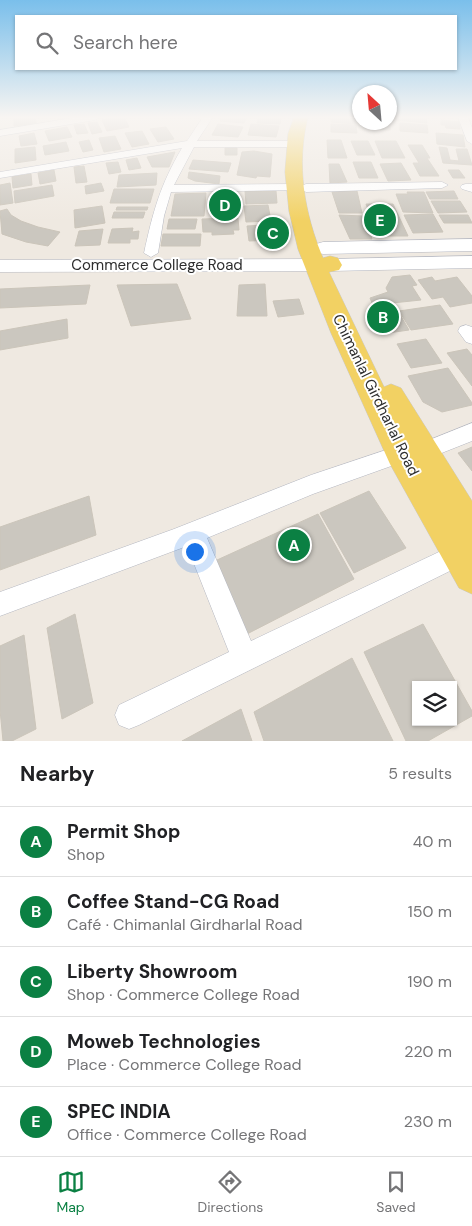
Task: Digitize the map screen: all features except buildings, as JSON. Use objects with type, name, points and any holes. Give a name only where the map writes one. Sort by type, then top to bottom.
[{"type":"main road","name":"Chimanlal Girdharlal Road","points":[[295,152],[294,159],[317,237],[319,257],[344,333],[413,452],[468,555]]},
{"type":"main road","name":"Chimanlal Girdharlal Road","points":[[301,188],[305,152]]},
{"type":"main road","name":"Commerce College Road","points":[[0,266],[319,257],[472,245]]},
{"type":"main road","name":"Commerce College Road","points":[[0,254],[151,253],[472,262]]},
{"type":"street","points":[[0,174],[142,152]]},
{"type":"street","points":[[151,253],[159,210],[167,189],[186,152]]},
{"type":"street","points":[[167,189],[442,185]]},
{"type":"street","points":[[0,604],[193,533],[311,485],[472,432]]},
{"type":"street","points":[[193,533],[245,658]]},
{"type":"street","points":[[129,716],[245,658],[468,555]]},
{"type":"place","name":"Moweb Technologies","points":[[225,205]]},
{"type":"place","name":"SPEC INDIA","points":[[380,220]]},
{"type":"place","name":"Liberty Showroom","points":[[273,233]]},
{"type":"place","name":"Coffee Stand-CG Road","points":[[383,317]]},
{"type":"place","name":"Permit Shop","points":[[294,545]]}]
